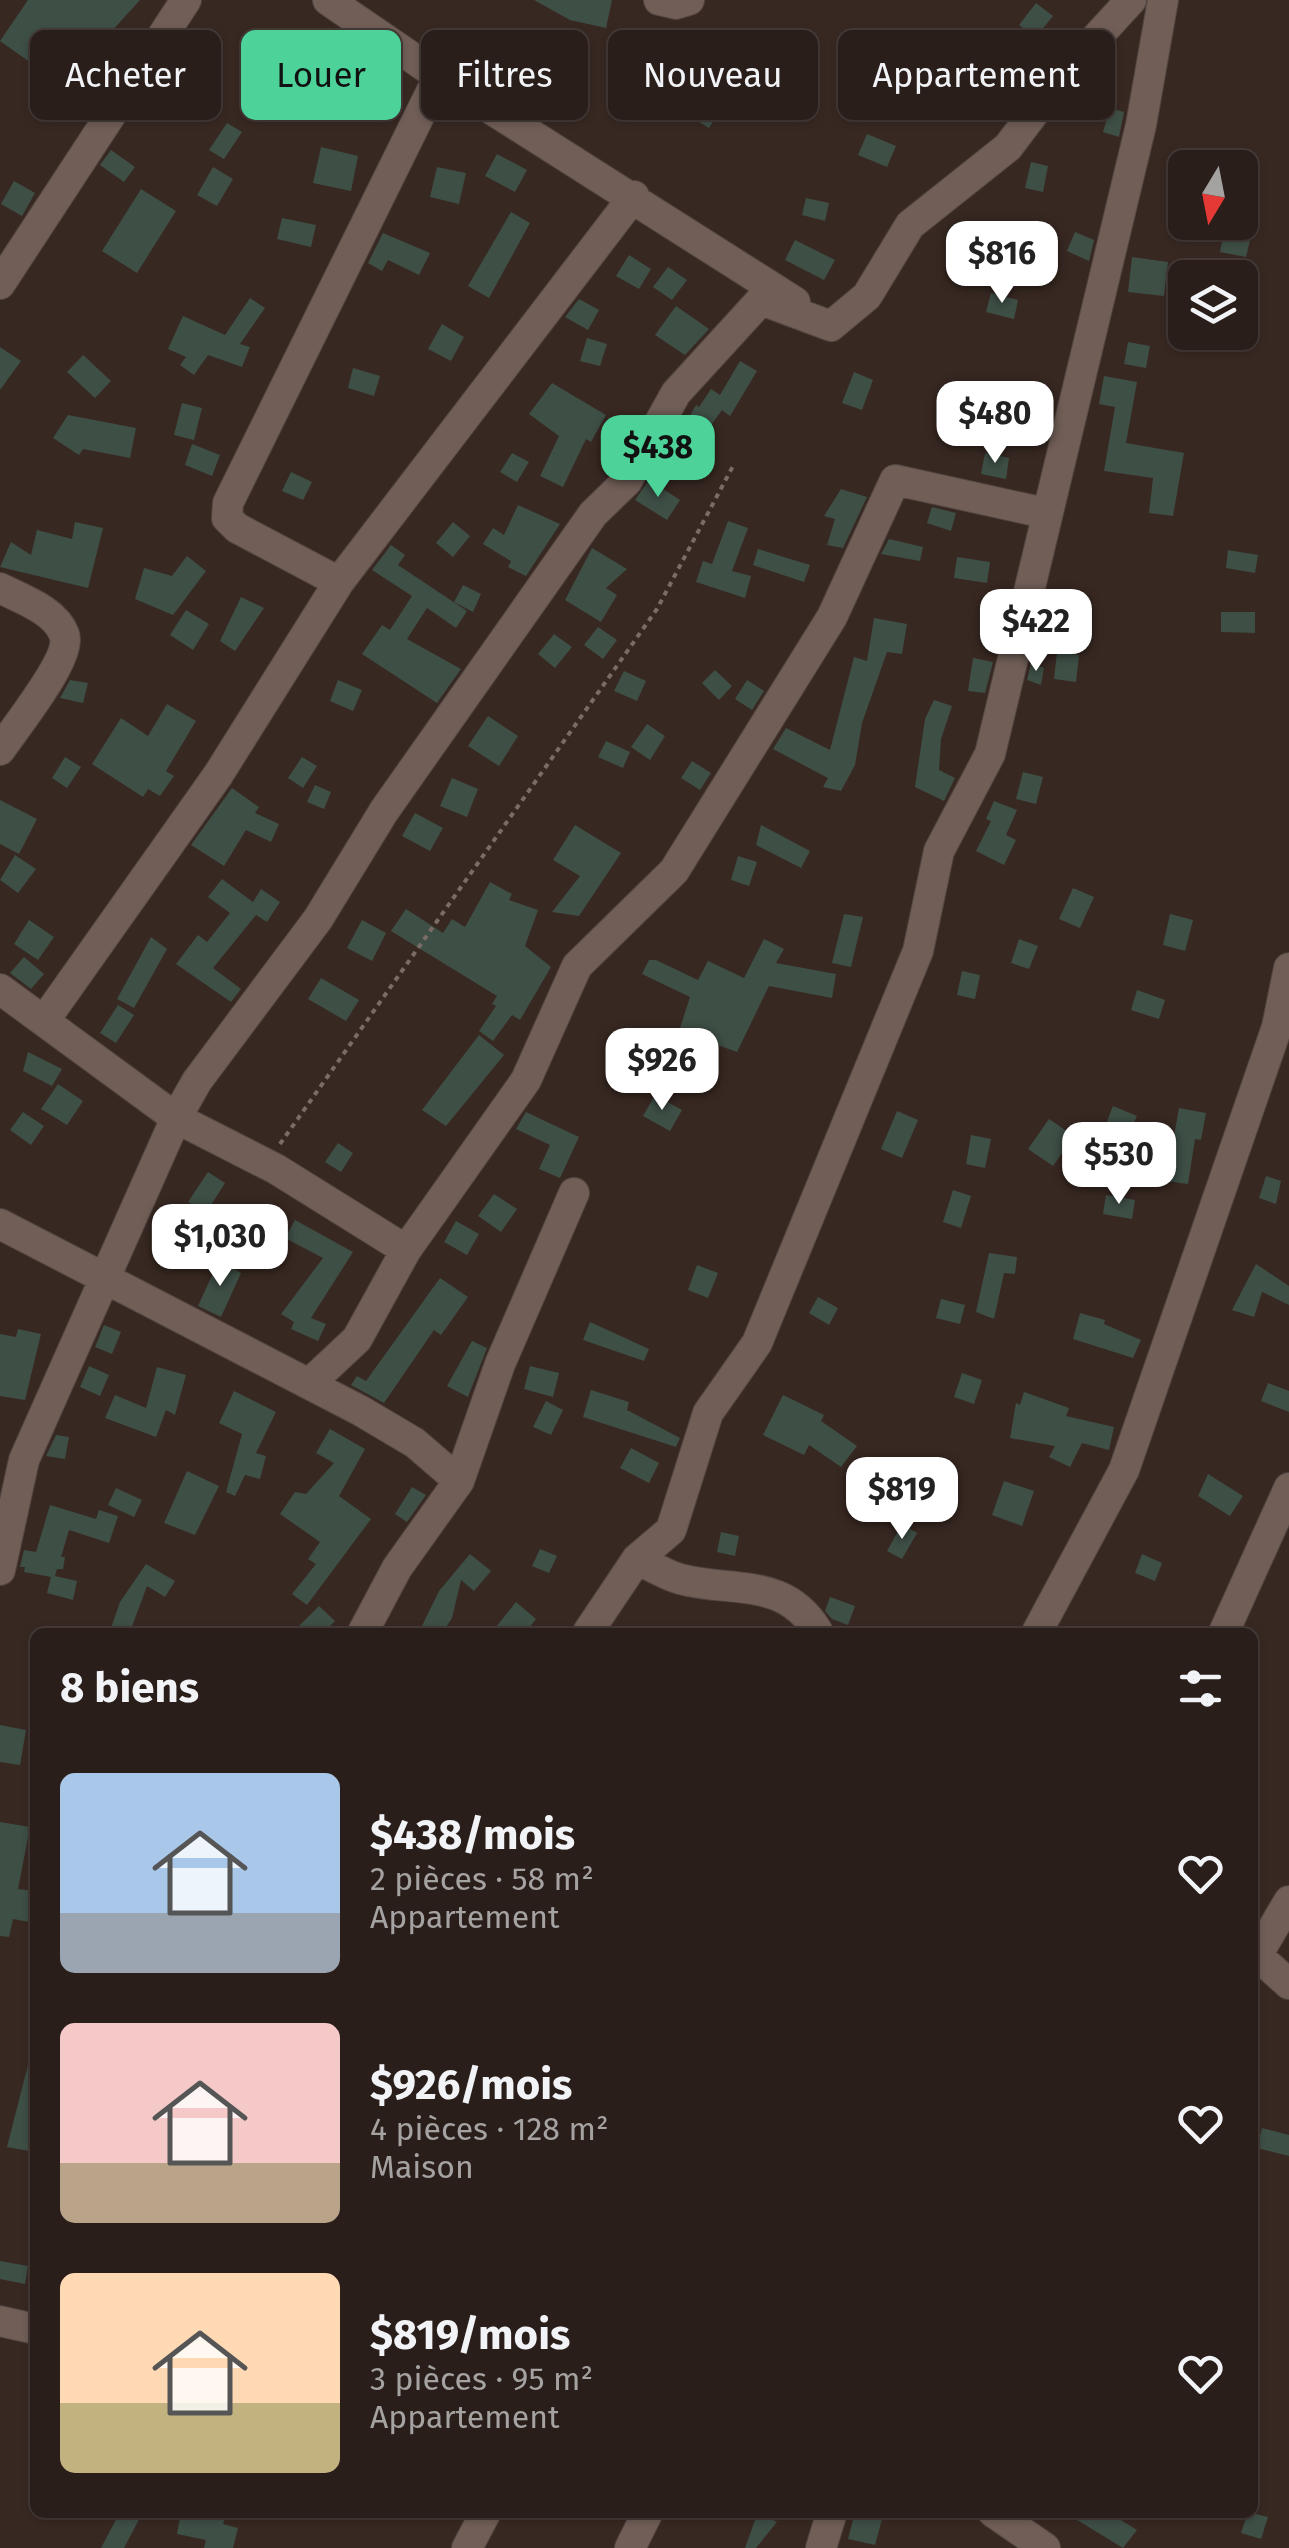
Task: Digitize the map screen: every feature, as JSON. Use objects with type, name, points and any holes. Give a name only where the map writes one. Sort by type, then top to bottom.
[{"type":"street","points":[[0,284],[186,0]]},
{"type":"street","points":[[328,0],[421,64]]},
{"type":"street","points":[[659,0],[676,4],[689,0]]},
{"type":"street","points":[[831,326],[867,296],[910,225],[1008,147],[1031,122],[1064,73],[1131,0]]},
{"type":"street","points":[[591,1628],[638,1559],[671,1530],[708,1413],[758,1343],[918,951],[939,851],[990,754],[1141,124],[1163,0]]},
{"type":"street","points":[[339,582],[237,528],[228,518],[228,503],[421,111]]},
{"type":"street","points":[[510,120],[634,196],[831,326]]},
{"type":"street","points":[[44,1021],[218,776],[339,582],[634,196]]},
{"type":"street","points":[[0,1570],[12,1457],[106,1281],[145,1180],[197,1081],[318,919],[456,707],[593,514],[627,482],[676,393],[761,300],[831,326]]},
{"type":"street","points":[[309,1384],[357,1339],[406,1250],[526,1080],[576,966],[674,871],[832,617],[895,480],[1045,512]]},
{"type":"street","points":[[0,588],[53,618],[65,636],[64,650],[53,672],[0,750]]},
{"type":"street","points":[[1039,1628],[1124,1470],[1277,1027],[1289,968]]},
{"type":"street","points":[[0,988],[176,1118],[266,1164],[406,1250]]},
{"type":"street","points":[[365,1628],[397,1568],[458,1481],[500,1364],[574,1193]]},
{"type":"street","points":[[0,1224],[309,1384],[415,1444],[458,1481]]},
{"type":"street","points":[[1226,1628],[1289,1488]]},
{"type":"street","points":[[638,1559],[681,1579],[734,1584],[781,1597],[799,1607],[815,1628]]},
{"type":"street","points":[[1258,1948],[1289,1901]]},
{"type":"street","points":[[1258,1957],[1289,1984]]},
{"type":"street","points":[[0,2322],[30,2328]]},
{"type":"street","points":[[468,2548],[483,2518]]},
{"type":"street","points":[[630,2548],[645,2518]]},
{"type":"street","points":[[821,2548],[830,2518]]},
{"type":"street","points":[[1002,2518],[1046,2548]]},
{"type":"path","points":[[266,1164],[657,609],[733,466]]},
{"type":"building","points":[[28,0],[140,0],[113,30],[30,30],[30,62],[0,41]]},
{"type":"building","points":[[534,0],[612,0],[606,28],[570,20]]},
{"type":"building","points":[[1036,3],[1053,16],[1042,30],[1025,30],[1019,25]]},
{"type":"building","points":[[1115,109],[1124,112],[1119,137],[1103,132],[1106,120],[1115,120]]},
{"type":"building","points":[[696,120],[714,120],[709,128]]},
{"type":"building","points":[[227,123],[242,132],[224,159],[209,150]]},
{"type":"building","points":[[867,134],[896,146],[887,167],[858,155]]},
{"type":"building","points":[[321,147],[358,156],[351,191],[313,183]]},
{"type":"building","points":[[111,150],[135,167],[124,182],[100,165]]},
{"type":"building","points":[[497,154],[527,170],[515,192],[485,176]]},
{"type":"building","points":[[1031,162],[1048,166],[1043,192],[1025,188]]},
{"type":"building","points":[[213,167],[233,179],[217,206],[197,195]]},
{"type":"building","points":[[437,167],[466,173],[459,204],[430,197]]},
{"type":"building","points":[[14,181],[35,193],[22,216],[1,204]]},
{"type":"building","points":[[141,189],[176,211],[137,273],[102,251]]},
{"type":"building","points":[[806,198],[829,203],[825,221],[802,215]]},
{"type":"building","points":[[511,212],[530,223],[489,298],[468,286]]},
{"type":"building","points":[[282,218],[316,225],[311,247],[277,239]]},
{"type":"building","points":[[1075,232],[1094,240],[1089,261],[1067,251]]},
{"type":"building","points":[[383,233],[430,253],[419,275],[388,260],[382,271],[368,263]]},
{"type":"building","points":[[795,240],[835,260],[824,280],[785,260]]},
{"type":"building","points":[[1222,240],[1250,240],[1246,257],[1220,252]]},
{"type":"building","points":[[629,255],[651,269],[639,289],[616,276]]},
{"type":"building","points":[[1132,257],[1168,262],[1164,296],[1128,292]]},
{"type":"building","points":[[668,267],[687,280],[672,300],[653,287]]},
{"type":"building","points":[[991,293],[1018,300],[1014,319],[986,312]]},
{"type":"building","points":[[250,298],[265,308],[240,344],[250,347],[242,367],[208,355],[194,375],[180,365],[186,357],[168,349],[183,316],[225,335]]},
{"type":"building","points":[[579,299],[599,310],[588,330],[565,317]]},
{"type":"building","points":[[676,306],[709,329],[685,355],[655,335]]},
{"type":"building","points":[[442,324],[464,337],[451,361],[428,349]]},
{"type":"building","points":[[587,338],[607,344],[600,366],[580,361]]},
{"type":"building","points":[[1128,342],[1150,346],[1146,368],[1124,364]]},
{"type":"building","points":[[0,347],[21,361],[0,390]]},
{"type":"building","points":[[83,355],[111,381],[95,398],[67,372]]},
{"type":"building","points":[[740,361],[757,371],[730,416],[722,410],[696,446],[678,436],[696,405],[699,407],[711,389],[720,395]]},
{"type":"building","points":[[353,368],[380,376],[374,396],[348,388]]},
{"type":"building","points":[[854,372],[873,380],[862,410],[842,403]]},
{"type":"building","points":[[1104,376],[1137,382],[1126,443],[1184,453],[1173,516],[1149,513],[1153,478],[1104,471],[1115,407],[1099,404]]},
{"type":"building","points":[[552,383],[606,415],[591,442],[586,439],[563,487],[540,476],[559,436],[529,414]]},
{"type":"building","points":[[182,403],[202,408],[194,440],[174,435]]},
{"type":"building","points":[[1021,410],[1050,415],[1045,444],[1016,439]]},
{"type":"building","points":[[68,415],[136,428],[130,458],[83,449],[79,455],[53,438]]},
{"type":"building","points":[[192,444],[220,455],[212,476],[185,465]]},
{"type":"building","points":[[512,453],[529,462],[517,482],[500,472]]},
{"type":"building","points":[[985,453],[1009,458],[1006,479],[981,474]]},
{"type":"building","points":[[291,472],[312,482],[303,500],[282,491]]},
{"type":"building","points":[[649,480],[680,500],[667,520],[635,500]]},
{"type":"building","points":[[841,489],[867,497],[843,548],[827,545],[835,519],[824,516]]},
{"type":"building","points":[[518,505],[560,524],[526,576],[508,567],[511,561],[483,544],[493,528],[504,535]]},
{"type":"building","points":[[932,507],[956,513],[951,531],[927,523]]},
{"type":"building","points":[[728,521],[748,528],[732,571],[751,576],[745,598],[696,582],[703,561],[712,564]]},
{"type":"building","points":[[75,522],[103,528],[88,588],[0,567],[11,542],[31,555],[37,530],[72,539]]},
{"type":"building","points":[[453,522],[470,536],[453,557],[436,543]]},
{"type":"building","points":[[889,539],[923,547],[920,561],[881,554]]},
{"type":"building","points":[[391,545],[405,555],[398,565],[467,611],[456,628],[427,608],[407,639],[461,669],[437,703],[362,654],[382,625],[390,630],[412,596],[372,570]]},
{"type":"building","points":[[592,548],[627,569],[606,588],[617,595],[601,622],[565,600]]},
{"type":"building","points":[[758,549],[810,565],[804,582],[753,565]]},
{"type":"building","points":[[1228,550],[1258,555],[1255,573],[1226,568]]},
{"type":"building","points":[[187,556],[206,571],[173,615],[135,599],[144,568],[172,576]]},
{"type":"building","points":[[957,557],[990,562],[987,583],[954,578]]},
{"type":"building","points":[[463,585],[481,594],[473,612],[454,602]]},
{"type":"building","points":[[241,597],[264,608],[235,651],[220,641]]},
{"type":"building","points":[[186,610],[209,624],[193,650],[170,635]]},
{"type":"building","points":[[1221,612],[1255,612],[1255,633],[1221,632]]},
{"type":"building","points":[[874,618],[907,624],[902,654],[887,652],[862,723],[855,765],[841,791],[823,787],[828,778],[773,749],[786,728],[830,750],[854,657],[867,661]]},
{"type":"building","points":[[598,627],[617,640],[603,659],[584,645]]},
{"type":"building","points":[[554,634],[572,647],[555,668],[538,654]]},
{"type":"building","points":[[1057,652],[1079,655],[1076,682],[1054,679]]},
{"type":"building","points":[[973,658],[993,662],[985,693],[968,691]]},
{"type":"building","points":[[1031,663],[1044,668],[1041,685],[1027,680]]},
{"type":"building","points":[[715,670],[732,686],[719,700],[702,683]]},
{"type":"building","points":[[624,671],[646,681],[637,701],[614,691]]},
{"type":"building","points":[[70,680],[88,683],[83,703],[60,698]]},
{"type":"building","points":[[338,680],[362,690],[353,711],[330,701]]},
{"type":"building","points":[[747,680],[764,691],[752,710],[735,699]]},
{"type":"building","points":[[934,700],[952,706],[941,739],[939,770],[955,778],[944,801],[915,787],[925,719]]},
{"type":"building","points":[[167,704],[196,721],[166,771],[174,776],[160,796],[148,789],[143,797],[92,764],[121,718],[148,736]]},
{"type":"building","points":[[488,716],[518,736],[499,766],[468,746]]},
{"type":"building","points":[[647,724],[665,736],[650,760],[631,747]]},
{"type":"building","points":[[606,741],[630,752],[623,768],[598,757]]},
{"type":"building","points":[[65,757],[81,767],[67,788],[52,778]]},
{"type":"building","points":[[302,757],[317,766],[303,788],[288,778]]},
{"type":"building","points":[[692,761],[711,773],[700,790],[681,778]]},
{"type":"building","points":[[1023,772],[1043,777],[1036,804],[1016,799]]},
{"type":"building","points":[[452,778],[478,789],[467,817],[440,806]]},
{"type":"building","points":[[315,785],[331,792],[324,809],[307,802]]},
{"type":"building","points":[[232,788],[259,807],[255,813],[279,824],[271,842],[246,830],[224,866],[191,845]]},
{"type":"building","points":[[0,800],[37,819],[19,854],[0,844]]},
{"type":"building","points":[[994,801],[1017,810],[1006,835],[1016,840],[1004,865],[976,851],[991,821],[986,819]]},
{"type":"building","points":[[415,813],[443,828],[430,851],[402,836]]},
{"type":"building","points":[[575,825],[621,853],[579,916],[552,912],[580,876],[553,860]]},
{"type":"building","points":[[761,825],[810,851],[801,868],[756,845]]},
{"type":"building","points":[[15,855],[36,869],[18,893],[0,880]]},
{"type":"building","points":[[738,856],[757,862],[749,886],[731,880]]},
{"type":"building","points":[[222,879],[253,902],[261,889],[280,902],[267,922],[256,915],[213,968],[241,989],[231,1002],[176,964],[198,935],[207,942],[230,913],[208,897]]},
{"type":"building","points":[[490,882],[512,894],[509,900],[538,910],[525,946],[551,967],[520,1020],[512,1015],[493,1041],[479,1031],[496,1006],[492,1004],[497,996],[391,931],[406,909],[443,933],[452,919],[465,927]]},
{"type":"building","points":[[1073,888],[1094,897],[1080,928],[1059,919]]},
{"type":"building","points":[[844,914],[863,917],[851,967],[832,963]]},
{"type":"building","points":[[1170,914],[1193,920],[1185,951],[1163,945]]},
{"type":"building","points":[[29,920],[54,937],[38,960],[14,944]]},
{"type":"building","points":[[362,920],[386,933],[372,961],[347,948]]},
{"type":"building","points":[[151,937],[167,949],[134,1008],[117,999]]},
{"type":"building","points":[[764,939],[784,949],[776,963],[836,974],[832,998],[769,986],[737,1052],[679,1031],[690,997],[642,974],[649,960],[656,960],[698,980],[708,961],[744,978]]},
{"type":"building","points":[[1019,939],[1038,946],[1029,969],[1011,963]]},
{"type":"building","points":[[24,957],[44,974],[31,989],[10,973]]},
{"type":"building","points":[[962,971],[980,975],[975,999],[957,995]]},
{"type":"building","points":[[321,978],[359,1000],[346,1021],[308,999]]},
{"type":"building","points":[[1137,990],[1165,1000],[1159,1019],[1131,1010]]},
{"type":"building","points":[[118,1005],[134,1015],[116,1043],[100,1033]]},
{"type":"building","points":[[479,1035],[504,1055],[446,1126],[422,1110]]},
{"type":"building","points":[[28,1052],[62,1069],[52,1086],[23,1071]]},
{"type":"building","points":[[58,1084],[83,1101],[67,1125],[41,1109]]},
{"type":"building","points":[[655,1095],[682,1110],[670,1131],[643,1116]]},
{"type":"building","points":[[1113,1106],[1137,1116],[1126,1141],[1103,1132]]},
{"type":"building","points":[[1179,1108],[1206,1113],[1201,1140],[1195,1139],[1188,1184],[1166,1181]]},
{"type":"building","points":[[897,1111],[918,1120],[902,1158],[881,1149]]},
{"type":"building","points":[[23,1112],[44,1126],[31,1145],[10,1130]]},
{"type":"building","points":[[526,1112],[579,1137],[560,1178],[539,1169],[550,1145],[516,1129]]},
{"type":"building","points":[[1049,1119],[1074,1136],[1053,1166],[1028,1149]]},
{"type":"building","points":[[971,1135],[991,1139],[985,1168],[966,1164]]},
{"type":"building","points":[[338,1143],[353,1153],[341,1172],[325,1162]]},
{"type":"building","points":[[208,1172],[225,1183],[206,1213],[188,1202]]},
{"type":"building","points":[[1266,1176],[1281,1181],[1276,1204],[1259,1198]]},
{"type":"building","points":[[953,1190],[971,1196],[961,1228],[943,1222]]},
{"type":"building","points":[[494,1194],[517,1209],[501,1232],[478,1216]]},
{"type":"building","points":[[1106,1195],[1135,1200],[1132,1219],[1103,1214]]},
{"type":"building","points":[[295,1220],[353,1252],[311,1318],[326,1324],[318,1341],[291,1329],[294,1322],[281,1314],[323,1258],[285,1238]]},
{"type":"building","points":[[456,1221],[479,1234],[467,1255],[444,1242]]},
{"type":"building","points":[[989,1253],[1017,1257],[1015,1274],[1004,1273],[994,1319],[976,1312]]},
{"type":"building","points":[[219,1260],[241,1273],[221,1317],[198,1306]]},
{"type":"building","points":[[1256,1264],[1289,1286],[1289,1305],[1262,1292],[1254,1317],[1232,1310]]},
{"type":"building","points":[[697,1265],[718,1273],[708,1298],[688,1290]]},
{"type":"building","points":[[440,1278],[468,1297],[441,1335],[434,1330],[384,1403],[351,1385],[357,1376],[366,1381]]},
{"type":"building","points":[[818,1297],[838,1308],[829,1325],[809,1313]]},
{"type":"building","points":[[941,1299],[965,1305],[960,1324],[936,1318]]},
{"type":"building","points":[[1080,1313],[1105,1320],[1104,1324],[1141,1340],[1133,1358],[1073,1339]]},
{"type":"building","points":[[590,1322],[649,1349],[644,1361],[583,1340]]},
{"type":"building","points":[[104,1325],[121,1332],[112,1354],[95,1347]]},
{"type":"building","points":[[18,1329],[41,1334],[25,1400],[0,1396],[0,1334],[16,1337]]},
{"type":"building","points":[[472,1341],[487,1348],[468,1397],[447,1386]]},
{"type":"building","points":[[89,1366],[109,1375],[100,1396],[80,1387]]},
{"type":"building","points":[[530,1366],[559,1373],[553,1397],[524,1389]]},
{"type":"building","points":[[157,1367],[186,1375],[175,1415],[166,1410],[156,1437],[105,1418],[115,1395],[146,1408]]},
{"type":"building","points":[[962,1373],[982,1380],[974,1404],[954,1397]]},
{"type":"building","points":[[1268,1383],[1289,1391],[1289,1412],[1261,1401]]},
{"type":"building","points":[[591,1390],[629,1402],[627,1410],[680,1438],[676,1447],[583,1417]]},
{"type":"building","points":[[234,1391],[276,1412],[256,1453],[266,1456],[260,1479],[245,1475],[235,1496],[226,1492],[242,1434],[219,1423]]},
{"type":"building","points":[[1024,1392],[1069,1408],[1066,1416],[1114,1427],[1109,1450],[1082,1443],[1070,1467],[1049,1457],[1055,1446],[1010,1438],[1016,1403],[1020,1405]]},
{"type":"building","points":[[783,1395],[824,1415],[821,1421],[857,1446],[841,1467],[809,1445],[804,1455],[763,1435]]},
{"type":"building","points":[[546,1401],[563,1410],[551,1435],[533,1427]]},
{"type":"building","points":[[330,1429],[365,1449],[339,1496],[371,1519],[307,1605],[292,1594],[316,1564],[308,1559],[320,1542],[280,1514],[295,1492],[306,1494],[334,1463],[316,1453]]},
{"type":"building","points":[[56,1435],[69,1437],[65,1459],[46,1456]]},
{"type":"building","points":[[631,1448],[659,1463],[649,1483],[620,1468]]},
{"type":"building","points":[[187,1471],[219,1486],[195,1535],[164,1523]]},
{"type":"building","points":[[1208,1474],[1243,1496],[1230,1516],[1198,1496]]},
{"type":"building","points":[[1004,1481],[1034,1491],[1022,1526],[992,1515]]},
{"type":"building","points":[[412,1487],[426,1495],[407,1522],[395,1514]]},
{"type":"building","points":[[116,1488],[142,1500],[134,1517],[108,1505]]},
{"type":"building","points":[[50,1505],[96,1519],[99,1510],[118,1516],[109,1543],[69,1530],[61,1557],[65,1557],[63,1569],[57,1569],[55,1576],[77,1581],[73,1600],[47,1593],[51,1577],[24,1572],[25,1567],[20,1567],[24,1550],[36,1552]]},
{"type":"building","points":[[902,1524],[917,1533],[902,1559],[887,1551]]},
{"type":"building","points":[[721,1532],[739,1536],[735,1556],[717,1552]]},
{"type":"building","points":[[540,1549],[557,1556],[549,1573],[532,1566]]},
{"type":"building","points":[[470,1554],[491,1571],[474,1591],[461,1580],[452,1618],[446,1628],[421,1628],[439,1591]]},
{"type":"building","points":[[1142,1554],[1162,1563],[1155,1581],[1135,1573]]},
{"type":"building","points":[[146,1564],[175,1581],[165,1597],[147,1586],[131,1628],[111,1628],[120,1602]]},
{"type":"building","points":[[830,1597],[855,1606],[848,1625],[832,1619],[825,1611]]},
{"type":"building","points":[[516,1602],[536,1619],[529,1628],[495,1628]]},
{"type":"building","points":[[319,1606],[335,1621],[328,1628],[297,1628]]},
{"type":"building","points":[[0,1725],[26,1730],[20,1765],[0,1762]]},
{"type":"building","points":[[0,1822],[30,1827],[18,1889],[30,1890],[30,1922],[13,1919],[9,1937],[0,1936]]},
{"type":"building","points":[[29,2061],[30,2061],[30,2151],[7,2147]]},
{"type":"building","points":[[1262,2128],[1289,2135],[1289,2156],[1258,2148]]},
{"type":"building","points":[[0,2261],[28,2266],[25,2284],[0,2279]]},
{"type":"building","points":[[1268,2517],[1261,2539],[1241,2533],[1246,2518]]},
{"type":"building","points":[[117,2518],[140,2518],[124,2548],[101,2548]]},
{"type":"building","points":[[180,2518],[225,2518],[223,2524],[238,2528],[233,2548],[204,2548],[206,2540],[177,2534]]},
{"type":"building","points":[[756,2518],[777,2522],[756,2548],[745,2548]]},
{"type":"building","points":[[853,2518],[882,2518],[875,2545],[848,2539]]},
{"type":"building","points":[[1074,2518],[1118,2518],[1137,2530],[1123,2548]]}]
